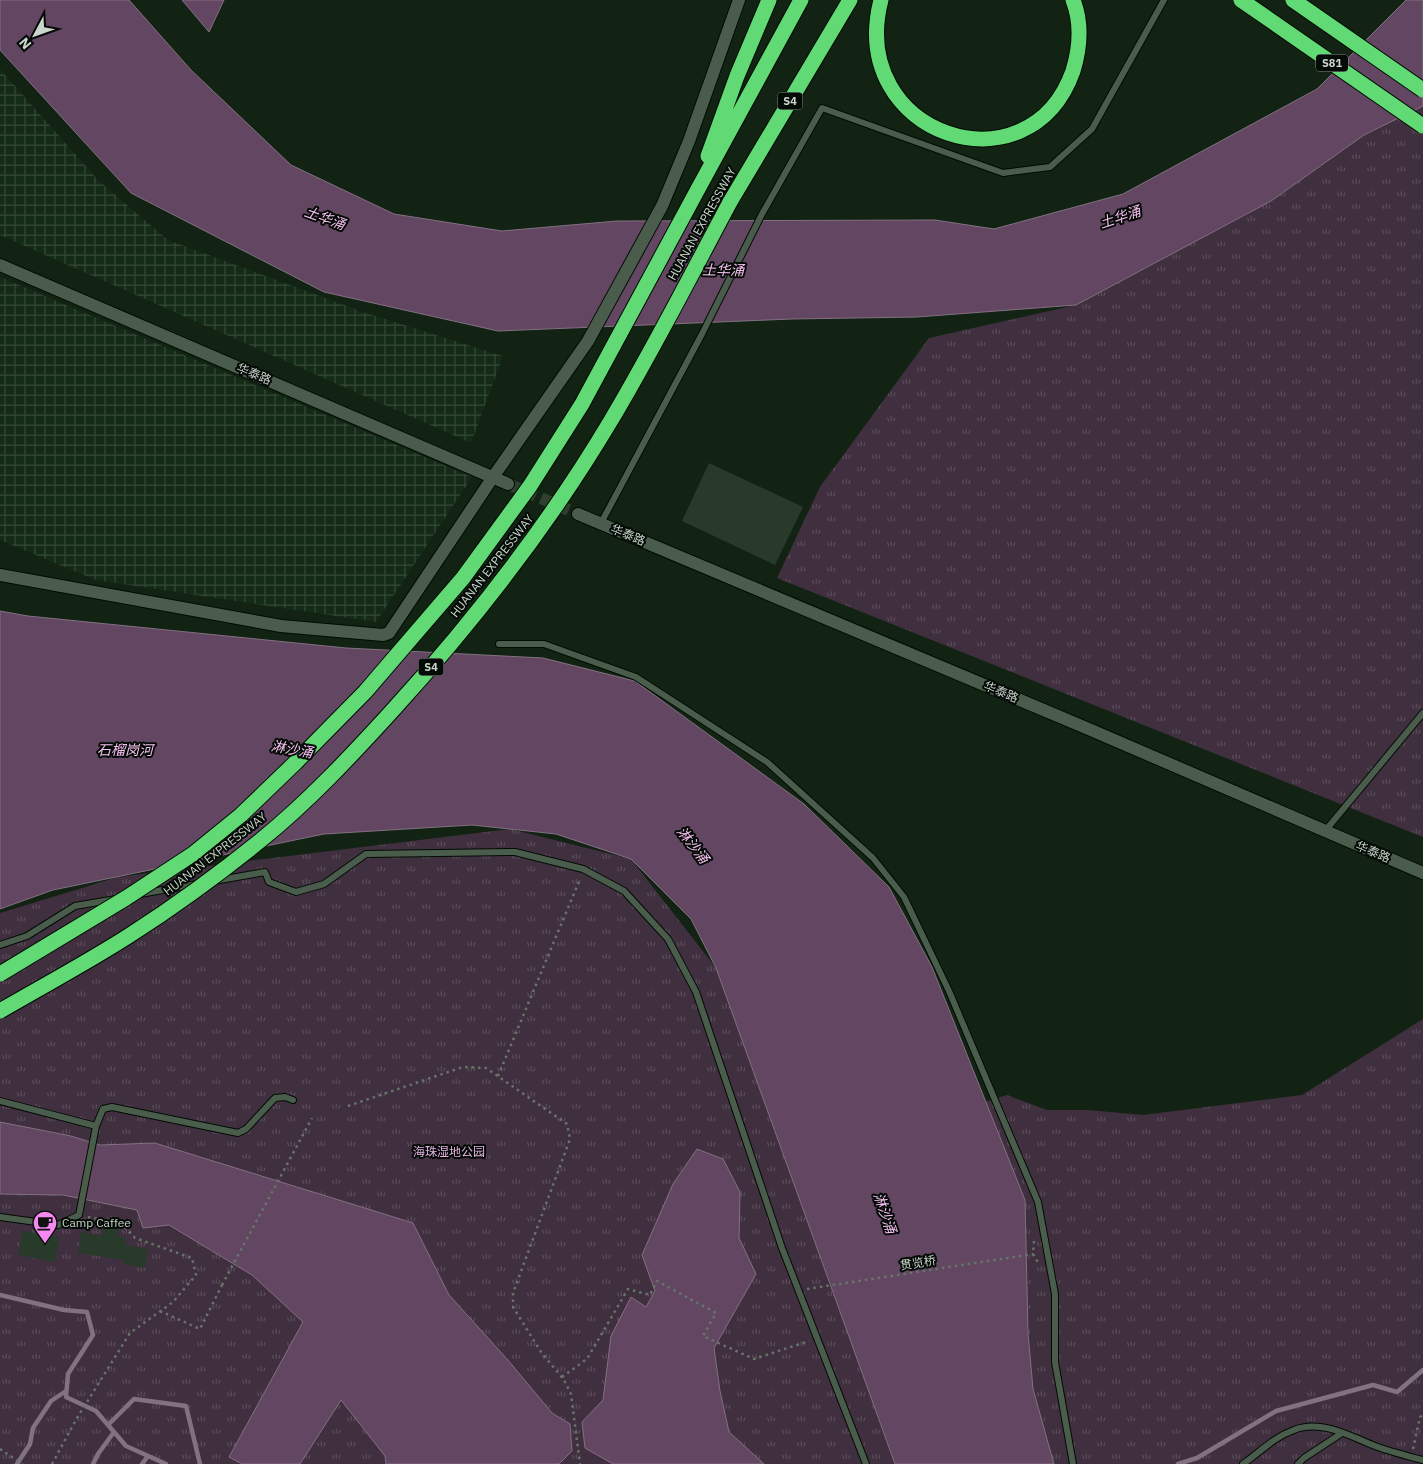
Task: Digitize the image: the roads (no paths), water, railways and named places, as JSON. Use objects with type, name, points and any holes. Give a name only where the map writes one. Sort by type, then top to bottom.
[{"type":"highway","points":[[698,189],[737,76],[769,0]]},
{"type":"highway","name":"HUANAN EXPRESSWAY","points":[[0,974],[126,898],[193,854],[241,815],[371,685],[463,578],[530,486],[582,404],[801,0]]},
{"type":"highway","name":"HUANAN EXPRESSWAY","points":[[0,1011],[129,936],[190,894],[262,839],[308,798],[371,734],[423,677],[517,561],[578,472],[632,383],[730,202],[850,0]]},
{"type":"highway","points":[[881,0],[877,16],[876,46],[881,67],[896,94],[910,112],[928,125],[960,138],[982,139],[1006,135],[1030,125],[1047,112],[1061,94],[1073,69],[1079,41],[1078,16],[1073,0]]},
{"type":"highway","name":"S81","points":[[1241,0],[1423,126]]},
{"type":"highway","name":"S81","points":[[1293,0],[1423,90]]},
{"type":"street","points":[[0,575],[281,626],[383,636],[389,634],[493,477],[588,341],[662,206],[689,141],[739,0]]},
{"type":"street","name":"华泰路","points":[[0,265],[508,484]]},
{"type":"street","name":"华泰路","points":[[578,514],[1066,719],[1423,874]]},
{"type":"lane","points":[[601,523],[702,334],[762,214],[822,108],[1004,173],[1050,167],[1092,129],[1164,0]]},
{"type":"lane","points":[[499,644],[544,644],[636,677],[767,762],[873,858],[904,896],[949,991],[1038,1202],[1055,1294],[1055,1362],[1073,1464]]},
{"type":"lane","points":[[1325,831],[1423,713]]},
{"type":"lane","points":[[0,944],[27,936],[75,906],[265,872],[269,882],[296,892],[324,884],[366,854],[515,852],[583,870],[624,891],[668,939],[696,992],[782,1248],[866,1464]]},
{"type":"lane","points":[[0,1217],[58,1225],[80,1215],[94,1134],[102,1109],[112,1107],[238,1133],[246,1129],[275,1098],[285,1097],[293,1100]]},
{"type":"lane","points":[[0,1101],[96,1126]]},
{"type":"lane","points":[[1243,1464],[1259,1450],[1294,1429],[1312,1426],[1331,1429],[1423,1460]]},
{"type":"lane","points":[[1298,1464],[1342,1433]]},
{"type":"water","name":"土华涌","points":[[0,0],[129,0],[191,70],[291,165],[394,214],[502,231],[617,221],[935,220],[994,229],[1123,194],[1317,89],[1406,0],[1423,0],[1423,106],[1364,135],[1271,201],[1076,305],[917,317],[792,319],[498,331],[324,292],[131,193],[0,50]]},
{"type":"water","points":[[182,0],[224,0],[209,32]]},
{"type":"water","name":"石榴岗河","points":[[0,611],[28,616],[346,648],[543,658],[635,681],[804,804],[889,887],[932,967],[1025,1200],[1028,1333],[1033,1389],[1054,1464],[895,1464],[716,968],[691,919],[631,859],[556,834],[472,825],[324,834],[53,890],[0,909]]},
{"type":"water","points":[[0,1122],[71,1136],[100,1145],[155,1143],[413,1223],[449,1295],[507,1359],[552,1413],[570,1424],[572,1451],[559,1464],[386,1464],[385,1456],[341,1400],[300,1464],[242,1464],[229,1457],[303,1322],[252,1275],[169,1225],[143,1228],[137,1210],[63,1195],[0,1194]]},
{"type":"water","points":[[697,1149],[723,1159],[740,1192],[739,1238],[756,1274],[714,1348],[720,1391],[729,1432],[764,1464],[613,1464],[585,1448],[582,1422],[603,1400],[611,1336],[631,1297],[646,1307],[655,1291],[642,1255],[673,1184]]},
{"type":"waterway","points":[[0,1295],[64,1310],[87,1312],[93,1335],[68,1374],[66,1397],[96,1411],[126,1446],[166,1464]]},
{"type":"waterway","points":[[1178,1464],[1197,1458],[1276,1411],[1373,1385],[1397,1392],[1423,1370]]},
{"type":"waterway","points":[[17,1464],[30,1444],[33,1428],[51,1401],[66,1391]]},
{"type":"waterway","points":[[108,1425],[134,1399],[186,1406],[200,1464]]},
{"type":"waterway","points":[[93,1464],[114,1432]]},
{"type":"waterway","points":[[142,1464],[148,1456]]},
{"type":"tunnel","points":[[508,484],[578,514]]},
{"type":"place","name":"Camp Caffee","points":[[45,1244]]},
{"type":"water label","name":"淋沙涌","points":[[292,749]]},
{"type":"water label","name":"淋沙涌","points":[[693,845]]},
{"type":"water label","name":"淋沙涌","points":[[885,1213]]},
{"type":"park label","name":"海珠湿地公园","points":[[449,1152]]}]
